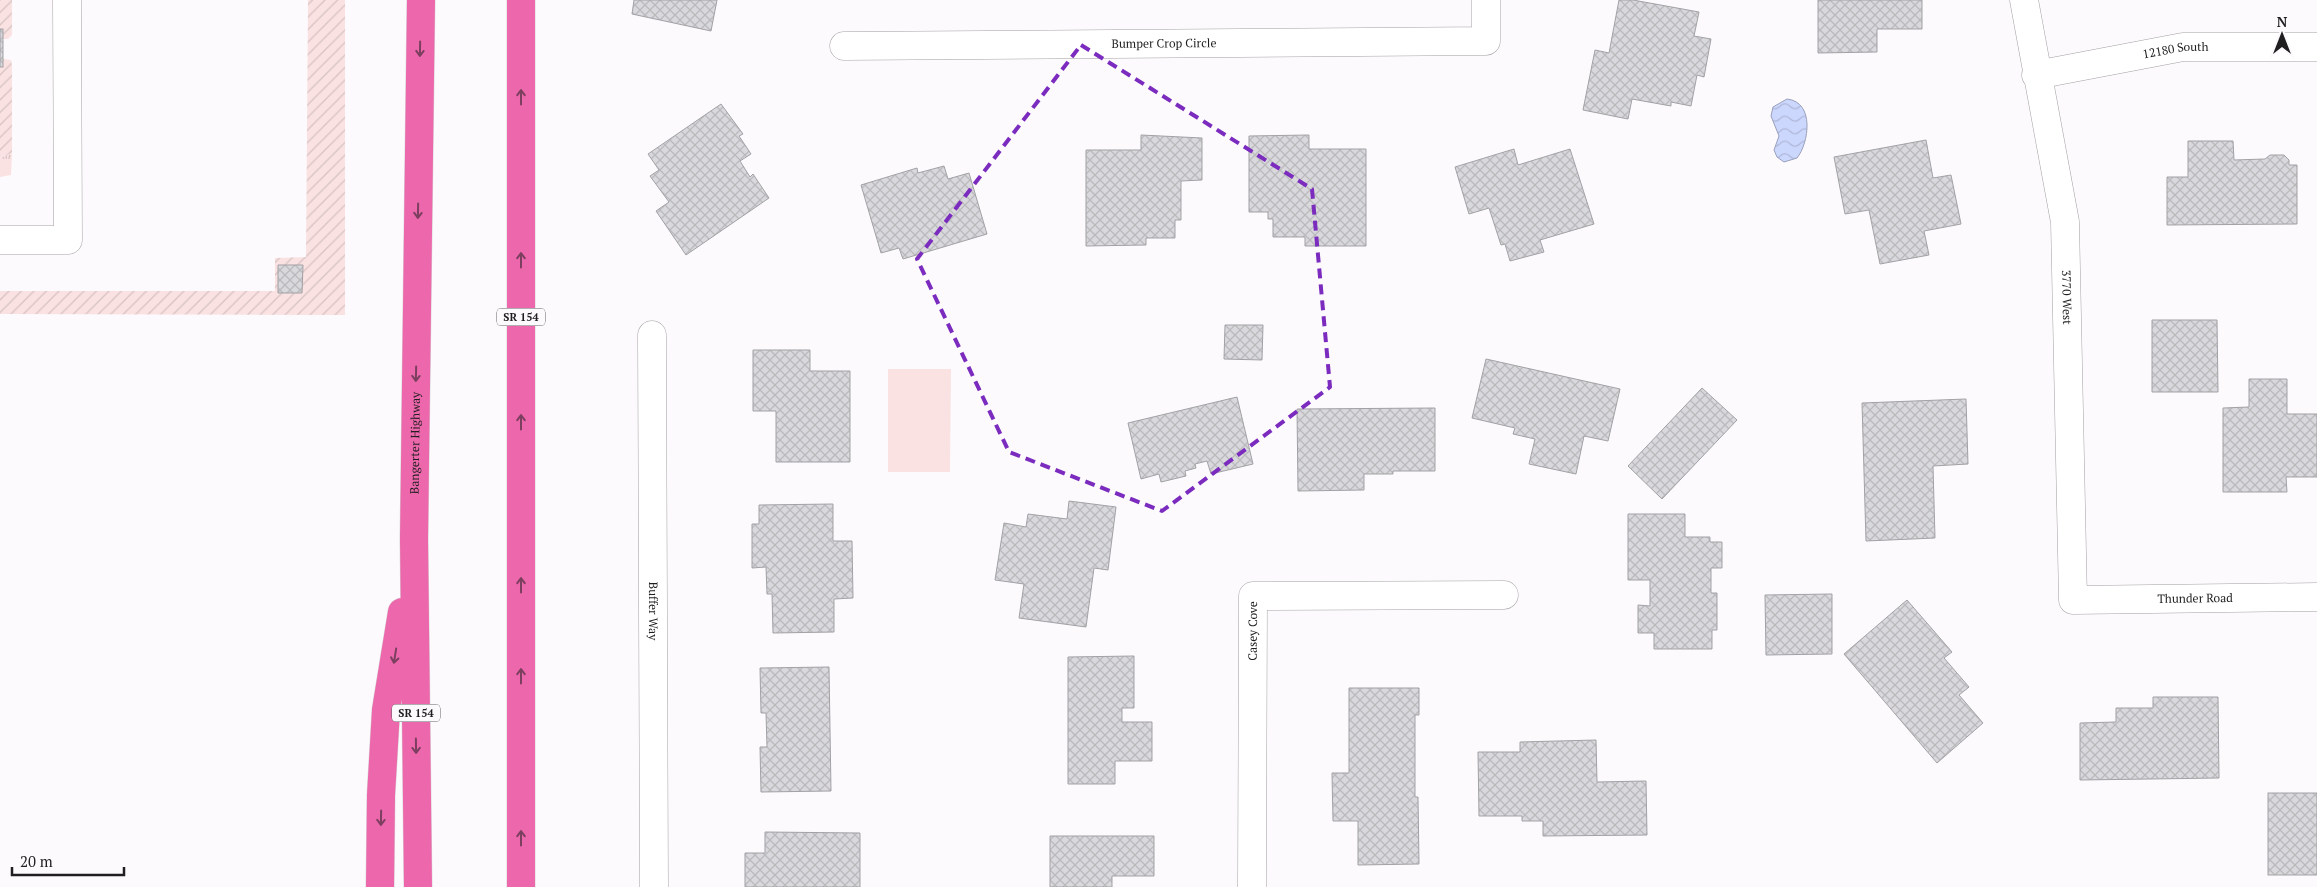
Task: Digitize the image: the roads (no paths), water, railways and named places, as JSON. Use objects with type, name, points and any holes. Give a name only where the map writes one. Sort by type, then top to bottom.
[{"type":"highway","name":"Bangerter Highway","points":[[418,887],[414,539],[421,0]]},
{"type":"highway","name":"SR 154","points":[[521,0],[522,887]]},
{"type":"highway","points":[[380,887],[381,795],[386,710],[414,539]]},
{"type":"street","points":[[0,240],[68,240],[67,0]]},
{"type":"street","name":"Bumper Crop Circle","points":[[844,46],[1486,41],[1486,0]]},
{"type":"street","name":"3770 West","points":[[2024,0],[2036,76],[2065,222],[2073,600]]},
{"type":"street","name":"12180 South","points":[[2036,76],[2183,47],[2317,47]]},
{"type":"street","name":"Buffer Way","points":[[652,334],[654,887]]},
{"type":"street","name":"Casey Cove","points":[[1252,887],[1253,596],[1504,596]]},
{"type":"street","name":"Thunder Road","points":[[2073,600],[2317,598]]},
{"type":"water","points":[[1787,99],[1796,102],[1802,107],[1806,115],[1807,124],[1804,143],[1797,158],[1784,162],[1777,157],[1774,150],[1779,136],[1771,116],[1773,107]]}]
